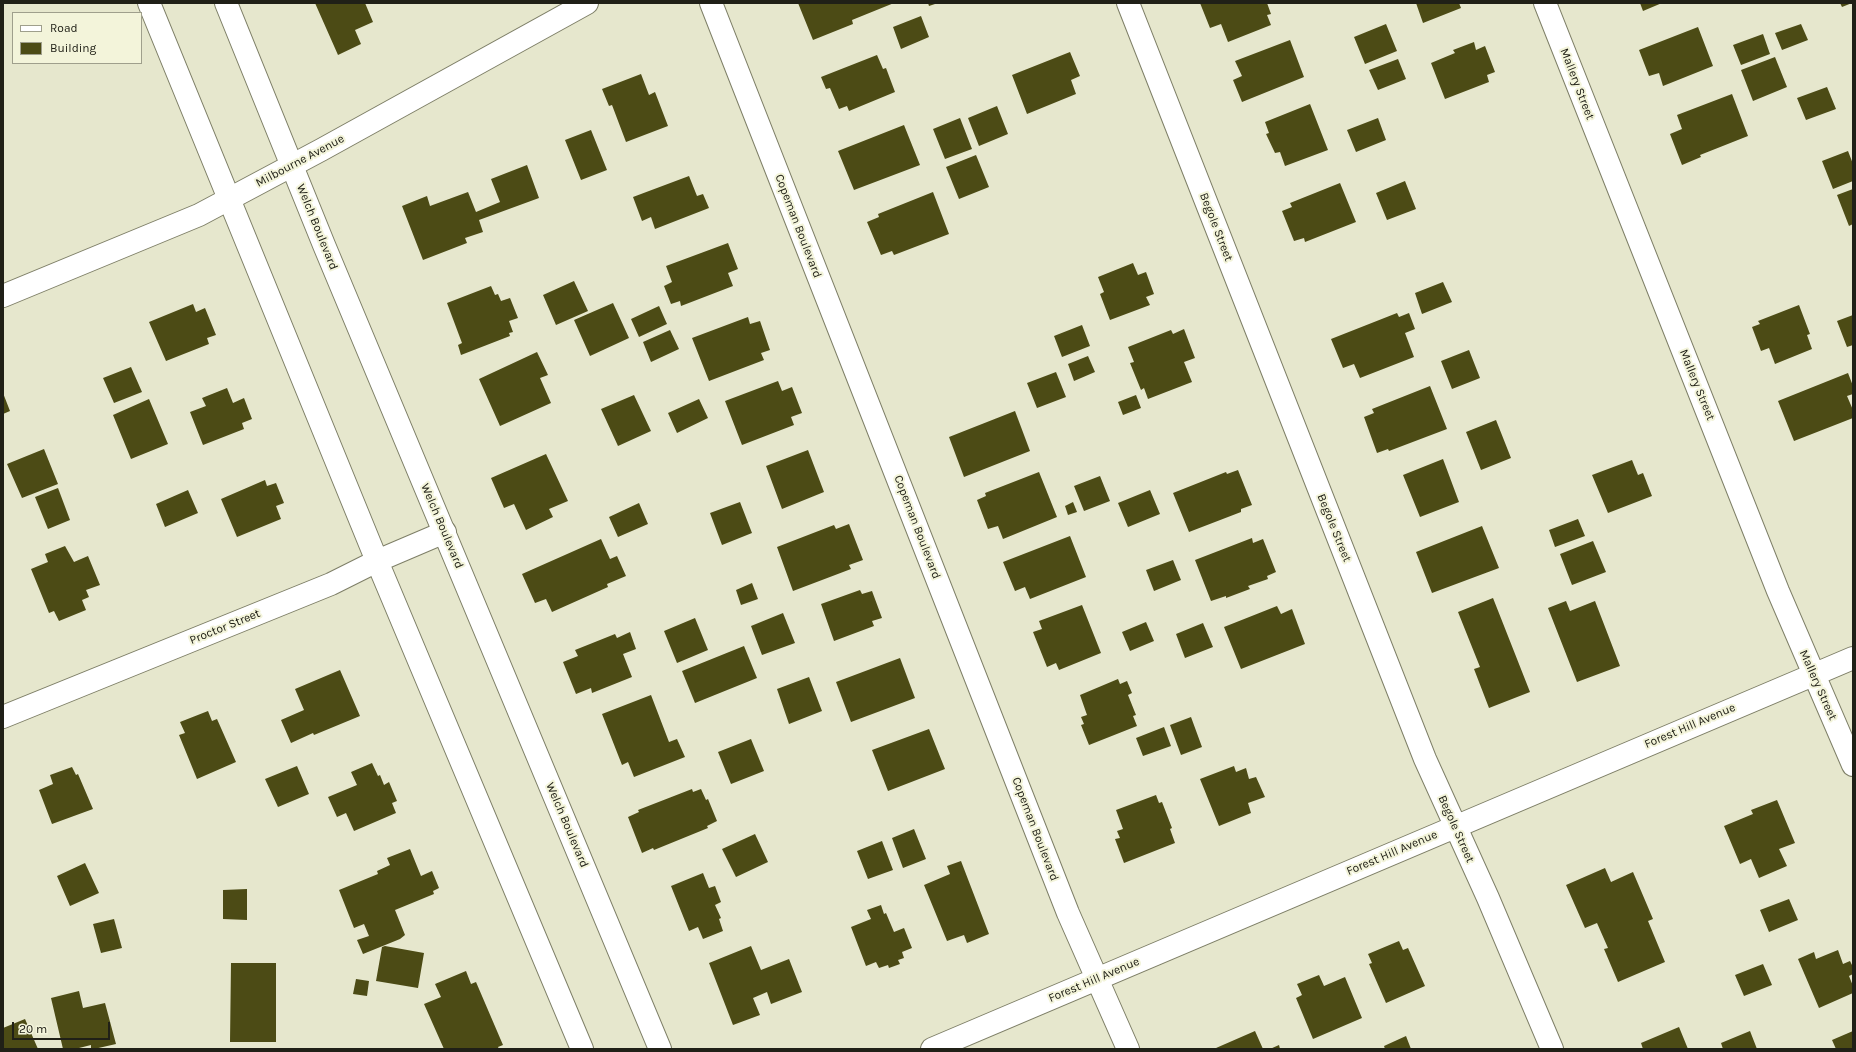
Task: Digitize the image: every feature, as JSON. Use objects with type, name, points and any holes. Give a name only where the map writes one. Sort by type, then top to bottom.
[{"type":"street","points":[[149,3],[377,561],[582,1049]]},
{"type":"street","name":"Welch Boulevard","points":[[226,3],[660,1049]]},
{"type":"street","name":"Milbourne Avenue","points":[[3,296],[180,224],[292,165],[587,3]]},
{"type":"street","name":"Copeman Boulevard","points":[[711,3],[1068,913],[1128,1049]]},
{"type":"street","name":"Begole Street","points":[[1128,3],[1411,722],[1552,1049]]},
{"type":"street","name":"Mallery Street","points":[[1545,3],[1775,583],[1853,765]]},
{"type":"street","name":"Proctor Street","points":[[3,717],[331,584],[377,561],[445,532]]},
{"type":"street","name":"Forest Hill Avenue","points":[[932,1049],[1853,658]]},
{"type":"building","points":[[315,3],[365,3],[373,22],[355,30],[361,44],[338,55]]},
{"type":"building","points":[[798,3],[894,3],[852,20],[853,24],[813,40]]},
{"type":"building","points":[[928,3],[938,3],[929,6]]},
{"type":"building","points":[[1200,3],[1267,3],[1271,14],[1267,15],[1271,25],[1228,42],[1221,24],[1210,28]]},
{"type":"building","points":[[1416,3],[1459,3],[1461,8],[1423,23]]},
{"type":"building","points":[[1640,3],[1662,3],[1643,11]]},
{"type":"building","points":[[1840,3],[1852,3],[1842,7]]},
{"type":"building","points":[[921,16],[929,37],[901,49],[893,27]]},
{"type":"building","points":[[1386,24],[1397,51],[1365,64],[1354,37]]},
{"type":"building","points":[[1801,24],[1808,40],[1782,50],[1775,33]]},
{"type":"building","points":[[1698,27],[1713,66],[1663,86],[1659,73],[1649,76],[1639,50]]},
{"type":"building","points":[[1763,34],[1770,54],[1741,65],[1733,45]]},
{"type":"building","points":[[1290,40],[1304,77],[1242,102],[1233,80],[1242,76],[1235,61]]},
{"type":"building","points":[[1474,42],[1476,50],[1485,46],[1495,72],[1487,75],[1489,82],[1445,99],[1431,63],[1455,53],[1453,50]]},
{"type":"building","points":[[1070,52],[1080,76],[1071,80],[1076,94],[1027,114],[1012,75]]},
{"type":"building","points":[[877,55],[883,69],[886,68],[895,92],[849,111],[847,106],[839,109],[830,88],[826,89],[821,77]]},
{"type":"building","points":[[1775,57],[1787,87],[1753,101],[1741,70]]},
{"type":"building","points":[[1398,59],[1406,79],[1378,90],[1369,70]]},
{"type":"building","points":[[641,74],[649,95],[655,92],[668,126],[626,142],[612,105],[609,106],[602,89]]},
{"type":"building","points":[[1827,87],[1836,109],[1806,120],[1797,98]]},
{"type":"building","points":[[1732,94],[1748,136],[1700,155],[1701,157],[1682,165],[1670,134],[1682,129],[1677,115]]},
{"type":"building","points":[[1310,104],[1328,150],[1285,166],[1280,152],[1275,153],[1266,134],[1269,133],[1265,122]]},
{"type":"building","points":[[997,106],[1008,134],[979,146],[968,118]]},
{"type":"building","points":[[960,118],[972,149],[945,159],[933,129]]},
{"type":"building","points":[[1378,118],[1386,140],[1356,152],[1347,130]]},
{"type":"building","points":[[904,125],[920,165],[854,190],[838,151]]},
{"type":"building","points":[[591,130],[607,170],[581,180],[565,140]]},
{"type":"building","points":[[1848,151],[1853,164],[1853,181],[1833,189],[1822,161]]},
{"type":"building","points":[[976,155],[989,187],[959,199],[946,167]]},
{"type":"building","points":[[527,165],[539,198],[479,220],[483,232],[465,238],[467,243],[423,260],[402,206],[427,196],[430,206],[468,192],[476,212],[500,202],[491,179]]},
{"type":"building","points":[[689,176],[697,196],[703,194],[709,208],[655,229],[651,217],[642,221],[633,197]]},
{"type":"building","points":[[1405,181],[1416,209],[1387,220],[1376,193]]},
{"type":"building","points":[[1340,183],[1356,222],[1305,242],[1304,238],[1294,241],[1282,211],[1292,207],[1290,203]]},
{"type":"building","points":[[1853,189],[1853,224],[1849,226],[1837,195]]},
{"type":"building","points":[[933,192],[949,234],[894,255],[892,251],[881,255],[867,222],[879,217],[878,214]]},
{"type":"building","points":[[728,243],[738,269],[728,273],[733,286],[681,306],[680,301],[671,304],[664,286],[672,282],[666,266]]},
{"type":"building","points":[[1133,263],[1138,275],[1146,272],[1154,294],[1146,297],[1150,305],[1110,320],[1100,294],[1104,292],[1098,277]]},
{"type":"building","points":[[574,281],[588,311],[556,325],[543,295]]},
{"type":"building","points":[[1443,282],[1452,302],[1422,314],[1415,293]]},
{"type":"building","points":[[491,286],[495,295],[498,294],[501,301],[510,298],[518,318],[509,321],[513,332],[509,333],[510,336],[461,355],[458,345],[462,343],[447,303]]},
{"type":"building","points":[[613,303],[629,338],[590,356],[574,320]]},
{"type":"building","points":[[193,304],[196,312],[205,308],[216,335],[207,338],[209,344],[166,361],[149,322]]},
{"type":"building","points":[[1799,305],[1810,334],[1807,335],[1812,349],[1775,364],[1769,348],[1761,351],[1752,327],[1760,324],[1758,321]]},
{"type":"building","points":[[659,306],[667,324],[639,337],[631,319]]},
{"type":"building","points":[[1397,313],[1399,317],[1409,313],[1415,329],[1405,333],[1414,357],[1360,378],[1354,364],[1343,368],[1331,339]]},
{"type":"building","points":[[1853,315],[1853,345],[1847,347],[1837,321]]},
{"type":"building","points":[[748,317],[750,324],[760,321],[770,350],[761,353],[764,360],[709,381],[692,338]]},
{"type":"building","points":[[1082,325],[1090,346],[1062,357],[1054,336]]},
{"type":"building","points":[[1184,329],[1195,358],[1184,362],[1192,382],[1148,399],[1144,388],[1141,390],[1130,363],[1134,362],[1128,347],[1171,330],[1173,334]]},
{"type":"building","points":[[670,330],[679,349],[651,362],[643,342]]},
{"type":"building","points":[[1469,350],[1480,378],[1452,389],[1441,361]]},
{"type":"building","points":[[537,352],[548,375],[540,378],[551,403],[500,426],[479,379]]},
{"type":"building","points":[[1088,356],[1095,372],[1074,381],[1068,364]]},
{"type":"building","points":[[131,367],[142,392],[114,403],[103,378]]},
{"type":"building","points":[[1056,372],[1066,397],[1037,408],[1027,383]]},
{"type":"building","points":[[1848,373],[1853,386],[1853,394],[1847,396],[1853,410],[1853,418],[1794,441],[1778,401]]},
{"type":"building","points":[[778,381],[782,391],[792,387],[802,413],[791,417],[794,425],[742,445],[725,401]]},
{"type":"building","points":[[1430,386],[1447,429],[1389,451],[1388,449],[1377,453],[1364,417],[1374,413],[1372,409]]},
{"type":"building","points":[[227,388],[233,403],[244,398],[252,419],[242,423],[244,429],[203,445],[190,412],[206,406],[202,398]]},
{"type":"building","points":[[3,393],[10,411],[3,414]]},
{"type":"building","points":[[634,395],[651,431],[618,446],[601,409]]},
{"type":"building","points":[[1136,395],[1141,408],[1123,415],[1118,402]]},
{"type":"building","points":[[149,399],[168,444],[131,459],[113,415]]},
{"type":"building","points":[[699,399],[708,418],[677,433],[668,413]]},
{"type":"building","points":[[1015,411],[1030,451],[964,477],[949,437]]},
{"type":"building","points":[[1496,420],[1511,458],[1481,470],[1466,432]]},
{"type":"building","points":[[44,449],[58,484],[22,498],[7,464]]},
{"type":"building","points":[[808,450],[824,492],[782,509],[766,466]]},
{"type":"building","points":[[546,454],[568,501],[549,509],[553,517],[526,530],[514,504],[504,508],[491,478]]},
{"type":"building","points":[[1443,459],[1459,502],[1420,517],[1403,475]]},
{"type":"building","points":[[1632,460],[1638,475],[1643,473],[1652,496],[1608,513],[1592,475]]},
{"type":"building","points":[[1238,470],[1252,505],[1241,509],[1241,512],[1189,532],[1173,493],[1226,472],[1227,474]]},
{"type":"building","points":[[1039,472],[1057,517],[1003,539],[998,526],[988,529],[977,500],[986,496],[985,493]]},
{"type":"building","points":[[1100,476],[1110,501],[1084,511],[1074,486]]},
{"type":"building","points":[[265,480],[267,486],[276,483],[284,503],[276,506],[281,519],[237,537],[221,499]]},
{"type":"building","points":[[58,488],[70,520],[48,529],[35,497]]},
{"type":"building","points":[[188,490],[198,513],[165,527],[156,504]]},
{"type":"building","points":[[1150,490],[1160,514],[1128,527],[1118,503]]},
{"type":"building","points":[[740,502],[752,533],[722,545],[710,513]]},
{"type":"building","points":[[1073,502],[1077,512],[1068,515],[1065,506]]},
{"type":"building","points":[[639,503],[648,524],[618,537],[609,517]]},
{"type":"building","points":[[1578,519],[1585,536],[1555,547],[1549,530]]},
{"type":"building","points":[[849,524],[863,560],[849,565],[851,569],[793,591],[777,547],[834,525],[836,529]]},
{"type":"building","points":[[1482,526],[1499,568],[1432,593],[1416,552]]},
{"type":"building","points":[[1070,536],[1086,577],[1030,599],[1025,587],[1015,591],[1003,562]]},
{"type":"building","points":[[1252,538],[1253,543],[1263,539],[1276,572],[1267,576],[1268,579],[1248,586],[1250,589],[1226,598],[1226,596],[1211,601],[1195,560]]},
{"type":"building","points":[[601,539],[610,559],[617,556],[626,576],[607,584],[608,587],[552,612],[546,599],[535,603],[522,574]]},
{"type":"building","points":[[1593,541],[1606,572],[1572,585],[1560,554]]},
{"type":"building","points":[[65,546],[74,562],[88,556],[100,585],[86,590],[89,597],[82,600],[86,610],[59,621],[54,611],[49,613],[31,569],[48,562],[45,554]]},
{"type":"building","points":[[1173,560],[1181,580],[1154,591],[1146,570]]},
{"type":"building","points":[[752,583],[758,599],[741,605],[736,590]]},
{"type":"building","points":[[860,590],[862,594],[872,591],[882,618],[872,621],[874,626],[834,641],[821,604]]},
{"type":"building","points":[[1493,598],[1530,692],[1489,708],[1474,669],[1480,667],[1458,612]]},
{"type":"building","points":[[1566,601],[1570,611],[1595,601],[1620,666],[1577,682],[1548,608]]},
{"type":"building","points":[[1082,605],[1101,653],[1059,670],[1056,663],[1047,667],[1033,632],[1042,629],[1039,621]]},
{"type":"building","points":[[1277,606],[1281,614],[1292,609],[1305,644],[1241,669],[1224,627]]},
{"type":"building","points":[[783,613],[795,643],[762,655],[751,626]]},
{"type":"building","points":[[695,618],[708,650],[677,663],[664,631]]},
{"type":"building","points":[[1146,622],[1154,641],[1130,651],[1122,632]]},
{"type":"building","points":[[1203,623],[1213,647],[1185,658],[1176,634]]},
{"type":"building","points":[[630,632],[636,649],[623,654],[632,677],[592,693],[591,688],[576,694],[563,662],[578,656],[575,650],[615,634],[617,638]]},
{"type":"building","points":[[744,646],[757,678],[695,703],[682,671]]},
{"type":"building","points":[[900,658],[915,698],[851,722],[836,682]]},
{"type":"building","points":[[340,670],[360,716],[314,735],[313,733],[291,743],[281,720],[304,710],[295,689]]},
{"type":"building","points":[[809,677],[822,711],[789,724],[777,689]]},
{"type":"building","points":[[1118,679],[1120,684],[1127,681],[1132,693],[1128,695],[1136,715],[1133,716],[1137,726],[1089,745],[1081,725],[1084,724],[1081,717],[1087,715],[1080,695]]},
{"type":"building","points":[[651,695],[669,742],[677,739],[685,757],[634,777],[628,762],[622,765],[602,714]]},
{"type":"building","points":[[208,711],[212,721],[217,719],[236,762],[197,779],[179,735],[185,733],[180,722]]},
{"type":"building","points":[[1191,717],[1202,747],[1181,755],[1170,725]]},
{"type":"building","points":[[1164,727],[1171,746],[1143,756],[1136,738]]},
{"type":"building","points":[[929,729],[945,769],[888,791],[872,750]]},
{"type":"building","points":[[751,739],[764,771],[731,784],[718,752]]},
{"type":"building","points":[[372,763],[378,776],[380,775],[384,785],[389,782],[397,801],[392,803],[396,813],[354,831],[346,813],[337,817],[328,797],[357,785],[351,772]]},
{"type":"building","points":[[297,766],[309,794],[278,807],[265,779]]},
{"type":"building","points":[[1234,766],[1236,772],[1246,768],[1249,779],[1256,777],[1265,797],[1248,803],[1251,813],[1219,826],[1200,779]]},
{"type":"building","points":[[72,767],[76,775],[78,774],[93,809],[52,824],[39,790],[53,784],[50,775]]},
{"type":"building","points":[[692,789],[693,792],[701,789],[706,800],[708,799],[717,821],[707,826],[708,828],[654,850],[653,848],[642,853],[628,817],[639,812],[638,810]]},
{"type":"building","points":[[1156,795],[1159,803],[1162,802],[1172,828],[1170,829],[1175,843],[1124,863],[1115,839],[1120,838],[1117,831],[1123,829],[1116,810]]},
{"type":"building","points":[[1777,800],[1795,843],[1779,849],[1787,866],[1759,878],[1751,859],[1740,864],[1724,826],[1753,814],[1751,810]]},
{"type":"building","points":[[914,829],[926,859],[903,868],[892,838]]},
{"type":"building","points":[[755,834],[768,862],[736,877],[722,849]]},
{"type":"building","points":[[882,841],[893,870],[868,879],[857,851]]},
{"type":"building","points":[[410,849],[421,876],[432,871],[439,888],[433,891],[434,894],[395,910],[405,935],[400,939],[363,954],[357,940],[369,936],[364,924],[354,928],[339,890],[378,874],[377,871],[390,865],[387,858]]},
{"type":"building","points":[[961,861],[989,934],[967,943],[964,935],[947,941],[924,885],[950,874],[947,866]]},
{"type":"building","points":[[85,863],[99,893],[70,906],[57,876]]},
{"type":"building","points":[[1605,868],[1611,882],[1633,872],[1653,919],[1648,921],[1665,962],[1618,982],[1604,949],[1608,948],[1597,923],[1585,928],[1566,885]]},
{"type":"building","points":[[703,873],[709,888],[715,886],[721,902],[715,905],[721,918],[719,919],[723,931],[703,939],[698,927],[689,931],[671,886]]},
{"type":"building","points":[[247,889],[247,920],[223,919],[223,890]]},
{"type":"building","points":[[1789,899],[1798,920],[1769,932],[1760,910]]},
{"type":"building","points":[[881,905],[884,914],[886,913],[894,932],[904,928],[912,948],[902,952],[904,958],[898,960],[900,964],[889,968],[888,965],[879,968],[876,962],[866,966],[851,927],[871,919],[867,910]]},
{"type":"building","points":[[114,919],[122,948],[101,953],[93,924]]},
{"type":"building","points":[[1399,941],[1403,950],[1408,948],[1425,986],[1386,1003],[1369,964],[1372,963],[1368,954]]},
{"type":"building","points":[[385,946],[424,953],[418,988],[376,981],[382,947]]},
{"type":"building","points":[[751,946],[761,970],[789,959],[802,992],[771,1004],[767,992],[753,998],[760,1015],[733,1025],[709,963]]},
{"type":"building","points":[[1838,950],[1843,964],[1850,961],[1853,967],[1853,974],[1849,976],[1853,986],[1853,993],[1819,1008],[1798,959],[1814,952],[1816,959]]},
{"type":"building","points":[[231,963],[276,963],[276,1042],[230,1042]]},
{"type":"building","points":[[1763,964],[1772,985],[1744,996],[1735,975]]},
{"type":"building","points":[[466,971],[471,984],[476,982],[503,1045],[498,1047],[499,1049],[444,1049],[424,1004],[441,997],[435,984]]},
{"type":"building","points":[[1319,975],[1324,986],[1345,977],[1362,1018],[1313,1039],[1296,998],[1302,995],[1297,984]]},
{"type":"building","points":[[356,979],[369,981],[367,996],[353,994]]},
{"type":"building","points":[[79,991],[83,1008],[105,1003],[116,1044],[94,1049],[91,1049],[91,1045],[75,1049],[63,1049],[51,998]]},
{"type":"building","points":[[25,1019],[38,1049],[3,1049],[3,1028]]},
{"type":"building","points":[[1679,1027],[1688,1049],[1643,1049],[1641,1043]]},
{"type":"building","points":[[1255,1031],[1263,1049],[1216,1048]]},
{"type":"building","points":[[1750,1031],[1757,1049],[1723,1049],[1721,1043]]},
{"type":"building","points":[[1853,1031],[1853,1049],[1836,1049],[1832,1040]]},
{"type":"building","points":[[1406,1036],[1411,1049],[1385,1049],[1384,1046]]},
{"type":"building","points":[[1279,1045],[1280,1049],[1270,1049]]}]
